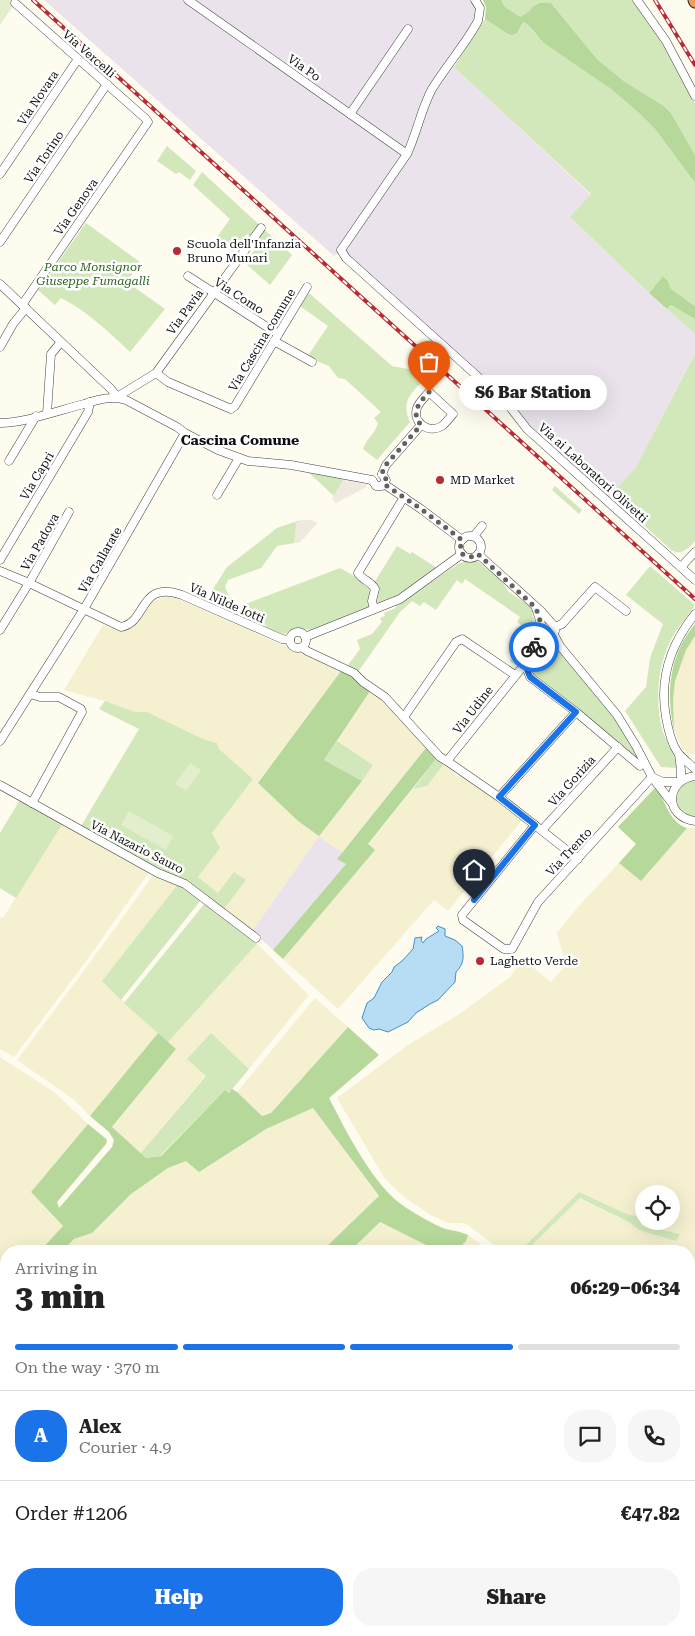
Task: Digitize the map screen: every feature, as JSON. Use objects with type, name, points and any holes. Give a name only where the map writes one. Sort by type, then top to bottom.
[{"type":"street","name":"Via Po","points":[[188,0],[407,154]]},
{"type":"street","name":"Via ai Laboratori Olivetti","points":[[475,0],[480,8],[478,22],[431,90],[414,141],[407,154],[341,250],[346,258],[506,402],[527,429],[695,580]]},
{"type":"street","points":[[637,0],[666,41],[695,96]]},
{"type":"street","name":"Via Vercelli","points":[[15,3],[148,122]]},
{"type":"street","points":[[350,114],[408,29]]},
{"type":"street","name":"Via Novara","points":[[0,174],[78,59]]},
{"type":"street","name":"Via Torino","points":[[0,242],[107,84]]},
{"type":"street","name":"Via Genova","points":[[0,347],[12,324],[148,122]]},
{"type":"street","name":"Via Pavia","points":[[117,397],[156,373],[261,228]]},
{"type":"street","name":"Via Como","points":[[188,276],[312,362]]},
{"type":"street","points":[[0,284],[111,388],[117,397]]},
{"type":"street","name":"Via Cascina comune","points":[[156,373],[168,382],[231,409],[235,406],[307,287]]},
{"type":"street","points":[[48,413],[51,354],[61,342]]},
{"type":"street","points":[[429,392],[453,414],[442,426],[434,429],[421,425],[416,416],[416,410],[429,392]]},
{"type":"street","points":[[0,423],[14,422],[90,402],[117,397],[134,404],[218,450],[248,461],[291,465],[372,480],[376,486],[384,484]]},
{"type":"street","name":"Via Capri","points":[[0,560],[88,412],[90,402]]},
{"type":"street","points":[[9,461],[36,416]]},
{"type":"street","points":[[382,474],[386,464],[421,425]]},
{"type":"street","name":"Via Gallarate","points":[[0,741],[84,609],[185,433]]},
{"type":"street","points":[[216,495],[239,458]]},
{"type":"street","points":[[372,480],[376,474],[382,474],[386,478],[384,484]]},
{"type":"street","points":[[384,484],[462,540]]},
{"type":"street","points":[[374,609],[372,601],[375,589],[371,583],[359,576],[358,573],[404,497]]},
{"type":"street","name":"Via Padova","points":[[0,630],[69,512]]},
{"type":"street","points":[[474,536],[482,526]]},
{"type":"street","points":[[467,536],[474,536],[481,544],[478,554],[472,557],[462,554],[460,549],[462,540],[467,536]]},
{"type":"street","points":[[681,567],[695,552]]},
{"type":"street","points":[[305,637],[400,598],[462,554]]},
{"type":"street","points":[[478,554],[536,608],[551,635],[616,716],[636,746],[652,777],[676,811],[680,816],[695,822]]},
{"type":"street","points":[[0,570],[84,609]]},
{"type":"street","points":[[536,645],[551,635],[595,587],[626,611]]},
{"type":"street","name":"Via Nilde Iotti","points":[[84,609],[121,628],[131,623],[148,599],[168,591],[182,595],[282,639],[290,640]]},
{"type":"street","points":[[672,803],[673,791],[679,782],[682,770],[679,754],[669,733],[664,710],[663,688],[670,656],[682,631],[695,614]]},
{"type":"street","points":[[536,645],[539,628],[545,622]]},
{"type":"street","points":[[302,647],[306,643],[305,637],[302,633],[296,632],[290,640],[293,647],[302,647],[354,674],[386,697],[440,757],[499,797],[578,859]]},
{"type":"street","points":[[539,632],[542,636],[551,635]]},
{"type":"street","points":[[404,717],[460,639],[515,675]]},
{"type":"street","name":"Via Udine","points":[[447,760],[525,664],[536,645]]},
{"type":"street","points":[[525,664],[530,677],[576,712],[640,766]]},
{"type":"street","points":[[30,694],[40,697],[59,698],[81,709],[82,712],[32,803]]},
{"type":"street","points":[[499,797],[576,712]]},
{"type":"street","name":"Via Gorizia","points":[[542,830],[618,747]]},
{"type":"street","points":[[679,754],[695,769]]},
{"type":"street","points":[[652,777],[663,782],[679,782],[687,777],[695,776]]},
{"type":"street","name":"Via Trento","points":[[535,825],[462,915],[463,920],[504,949],[512,949],[538,902],[652,777]]},
{"type":"street","name":"Via Nazario Sauro","points":[[0,785],[158,873],[185,884],[256,938]]},
{"type":"shaded area","points":[[44,0],[475,0],[480,15],[450,63],[591,195],[571,218],[695,334],[695,354],[636,467],[607,500],[527,429],[506,402],[341,251],[334,256]]},
{"type":"shaded area","points":[[344,479],[367,484],[365,488],[336,503],[332,499]]},
{"type":"shaded area","points":[[311,520],[317,523],[300,542],[294,543],[295,522]]},
{"type":"shaded area","points":[[167,596],[174,597],[341,671],[258,783],[298,821],[319,835],[373,765],[337,741],[370,691],[383,700],[426,748],[342,852],[319,836],[252,931],[224,909],[246,880],[218,893],[198,877],[220,848],[212,833],[253,779],[219,749],[217,743],[203,739],[147,712],[135,712],[105,701],[64,690],[103,625],[118,631],[126,631],[133,627],[148,605]]},
{"type":"shaded area","points":[[695,636],[695,754],[688,754],[683,749],[674,730],[673,700],[675,681],[680,665],[686,650]]},
{"type":"shaded area","points":[[444,764],[455,772],[453,773],[458,777],[461,774],[522,820],[448,911],[434,900],[338,1009],[283,959],[374,850],[368,845],[413,789],[427,786]]},
{"type":"shaded area","points":[[63,823],[150,871],[84,964],[14,1057],[0,1049],[0,917],[3,918]]},
{"type":"shaded area","points":[[687,828],[695,828],[695,1245],[532,1245],[580,1198],[629,1222],[635,1227],[635,1230],[680,1234],[663,1230],[680,1230],[680,1185],[635,1185],[635,1215],[629,1215],[579,1192],[526,1245],[494,1245],[468,1225],[448,1223],[431,1215],[405,1198],[385,1179],[337,1098],[408,1045],[461,1013],[510,977],[523,959],[551,982],[566,965],[557,933],[578,907],[619,863],[641,880]]},
{"type":"shaded area","points":[[319,836],[342,852],[338,859],[346,864],[273,950],[252,931]]},
{"type":"shaded area","points":[[154,874],[169,882],[178,884],[102,981],[158,1033],[90,1116],[73,1099],[17,1060]]},
{"type":"shaded area","points":[[257,944],[309,995],[249,1069],[210,1033],[206,1075],[140,1154],[112,1128],[176,1049],[168,1042]]},
{"type":"shaded area","points":[[315,998],[348,1027],[271,1113],[262,1116],[237,1092]]},
{"type":"shaded area","points":[[0,1057],[54,1092],[88,1124],[31,1192],[63,1227],[46,1245],[0,1245]]},
{"type":"shaded area","points":[[313,1108],[379,1197],[328,1245],[68,1245],[74,1239],[92,1233],[131,1194],[168,1168]]},
{"type":"shaded area","points":[[379,1222],[426,1245],[356,1245]]},
{"type":"shaded area","points":[[468,1235],[481,1245],[462,1245]]},
{"type":"green space","points":[[0,0],[17,0],[0,25]]},
{"type":"green space","points":[[483,0],[501,0],[505,7],[520,17],[539,3],[551,3],[597,59],[625,82],[664,106],[671,113],[695,155],[695,183],[655,129],[639,113],[611,89],[544,43],[527,24],[523,22],[517,33],[512,35],[485,19],[486,7]]},
{"type":"green space","points":[[501,0],[635,0],[670,55],[695,103],[695,155],[671,113],[664,106],[625,82],[597,59],[551,3],[539,3],[520,18],[505,7]]},
{"type":"green space","points":[[485,19],[508,34],[517,33],[523,22],[527,24],[535,34],[611,89],[655,129],[695,183],[695,306],[671,289],[668,281],[663,276],[649,293],[570,217],[591,194],[454,67]]},
{"type":"green space","points":[[167,146],[196,171],[190,180],[179,172],[176,174],[157,161]]},
{"type":"green space","points":[[202,172],[292,255],[270,285],[245,263],[259,244],[247,234],[233,252],[217,237],[230,219],[193,185]]},
{"type":"green space","name":"Parco Monsignor Giuseppe Fumagalli","points":[[86,223],[140,262],[127,282],[165,309],[130,352],[80,309],[61,298],[55,305],[38,290]]},
{"type":"green space","points":[[663,276],[668,281],[671,289],[695,306],[695,319],[671,305],[667,309],[649,293]]},
{"type":"green space","points":[[309,293],[392,366],[413,370],[424,380],[408,399],[406,409],[410,422],[377,460],[363,449],[377,427],[378,423],[374,418],[381,412],[345,379],[338,378],[329,366],[307,357],[328,326],[300,306]]},
{"type":"green space","points":[[671,305],[695,319],[695,334],[667,309]]},
{"type":"green space","points":[[695,354],[695,541],[687,549],[675,552],[611,495],[636,467]]},
{"type":"green space","points":[[307,471],[344,479],[334,496]]},
{"type":"green space","points":[[555,486],[582,510],[579,514],[552,490]]},
{"type":"green space","points":[[311,520],[317,523],[300,542],[277,546],[261,568],[228,580],[225,587],[232,603],[240,606],[340,568],[372,586],[397,546],[410,554],[412,552],[437,568],[397,596],[311,630],[295,628],[282,634],[217,602],[213,589],[227,567],[277,528],[297,521]]},
{"type":"green space","points":[[465,561],[479,562],[488,570],[490,569],[509,592],[530,606],[534,613],[532,614],[534,638],[516,665],[510,661],[530,631],[517,622],[520,617],[465,579],[462,584],[457,580],[436,610],[424,602],[420,606],[412,601],[400,612],[358,672],[348,665],[360,649],[357,640],[372,634],[382,622],[380,618],[385,616],[384,613],[396,608],[396,606]]},
{"type":"green space","points":[[650,566],[695,605],[675,632],[664,658],[659,682],[658,694],[662,729],[675,758],[677,768],[661,767],[625,711],[646,687],[650,658],[663,624],[626,595]]},
{"type":"green space","points":[[695,624],[695,636],[686,650],[675,681],[673,700],[674,730],[670,702],[672,674],[680,648]]},
{"type":"green space","points":[[545,641],[554,645],[614,718],[641,762],[532,673],[528,663],[540,644]]},
{"type":"green space","points":[[341,671],[351,676],[370,691],[324,760],[362,781],[319,836],[298,821],[258,783]]},
{"type":"green space","points":[[105,701],[135,712],[147,712],[203,739],[217,743],[219,749],[253,779],[212,833],[220,848],[198,877],[218,893],[234,872],[246,880],[224,909],[179,876],[159,870],[81,826],[139,729],[99,709]]},
{"type":"green space","points":[[337,741],[373,765],[362,781],[324,760]]},
{"type":"green space","points":[[426,748],[436,759],[368,844],[375,850],[283,959],[273,950],[346,864],[337,859]]},
{"type":"green space","points":[[436,759],[444,764],[427,786],[413,789]]},
{"type":"green space","points":[[190,763],[201,770],[186,791],[175,784]]},
{"type":"green space","points":[[695,781],[695,817],[681,810],[677,799],[680,788]]},
{"type":"green space","points":[[655,788],[659,791],[673,818],[681,826],[687,828],[641,881],[619,863],[636,844],[618,827]]},
{"type":"green space","points":[[20,800],[63,823],[16,898],[0,888],[0,833]]},
{"type":"green space","points":[[129,811],[173,836],[166,850],[121,825]]},
{"type":"green space","points":[[178,884],[201,900],[121,1000],[102,981]]},
{"type":"green space","points":[[205,903],[257,944],[168,1042],[124,1003]]},
{"type":"green space","points":[[348,1027],[379,1055],[329,1098],[344,1126],[372,1172],[394,1198],[409,1210],[437,1225],[468,1235],[466,1241],[462,1245],[426,1245],[380,1222],[356,1245],[328,1245],[379,1196],[313,1108],[266,1129],[199,1172],[186,1161],[168,1168],[131,1194],[92,1233],[74,1239],[68,1245],[46,1245],[63,1226],[31,1192],[88,1124],[107,1140],[106,1144],[57,1202],[59,1208],[112,1147],[114,1140],[109,1132],[90,1116],[158,1033],[176,1049],[112,1127],[146,1158],[161,1156],[225,1090],[229,1093],[232,1089],[237,1092],[262,1116],[271,1113]]},
{"type":"green space","points":[[211,1033],[249,1069],[229,1093],[225,1090],[160,1156],[146,1158],[140,1154],[206,1076],[187,1059]]},
{"type":"green space","points":[[579,1192],[629,1215],[635,1215],[635,1227],[580,1198],[532,1245],[526,1245]]},
{"type":"green space","points":[[639,1230],[663,1230],[680,1234],[676,1241]]},
{"type":"water","name":"Laghetto Verde","points":[[438,926],[445,929],[445,936],[455,940],[462,946],[463,960],[456,972],[455,982],[438,1000],[416,1013],[408,1022],[388,1032],[369,1028],[362,1018],[367,1003],[374,998],[382,982],[392,972],[394,967],[413,949],[415,938],[422,937],[423,943],[439,931],[436,928]]},
{"type":"railway","points":[[33,0],[695,599]]},
{"type":"railway","points":[[655,0],[695,65]]},
{"type":"way so far","points":[[429,392],[416,410],[416,416],[421,425],[384,467],[382,474],[386,478],[384,484],[462,540],[459,545],[462,554],[468,557],[478,554],[536,608],[541,624],[534,647]]},
{"type":"place","name":"Scuola dell'Infanzia Bruno Munari","points":[[177,251]]},
{"type":"place","name":"S6 Bar Station","points":[[429,392]]},
{"type":"place","name":"MD Market","points":[[440,480]]},
{"type":"place","name":"Laghetto Verde","points":[[480,961]]},
{"type":"district","name":"Cascina Comune","points":[[240,440]]},
{"type":"route","points":[[474,900],[535,825],[499,797],[576,712],[530,677],[525,664],[534,647]]}]
